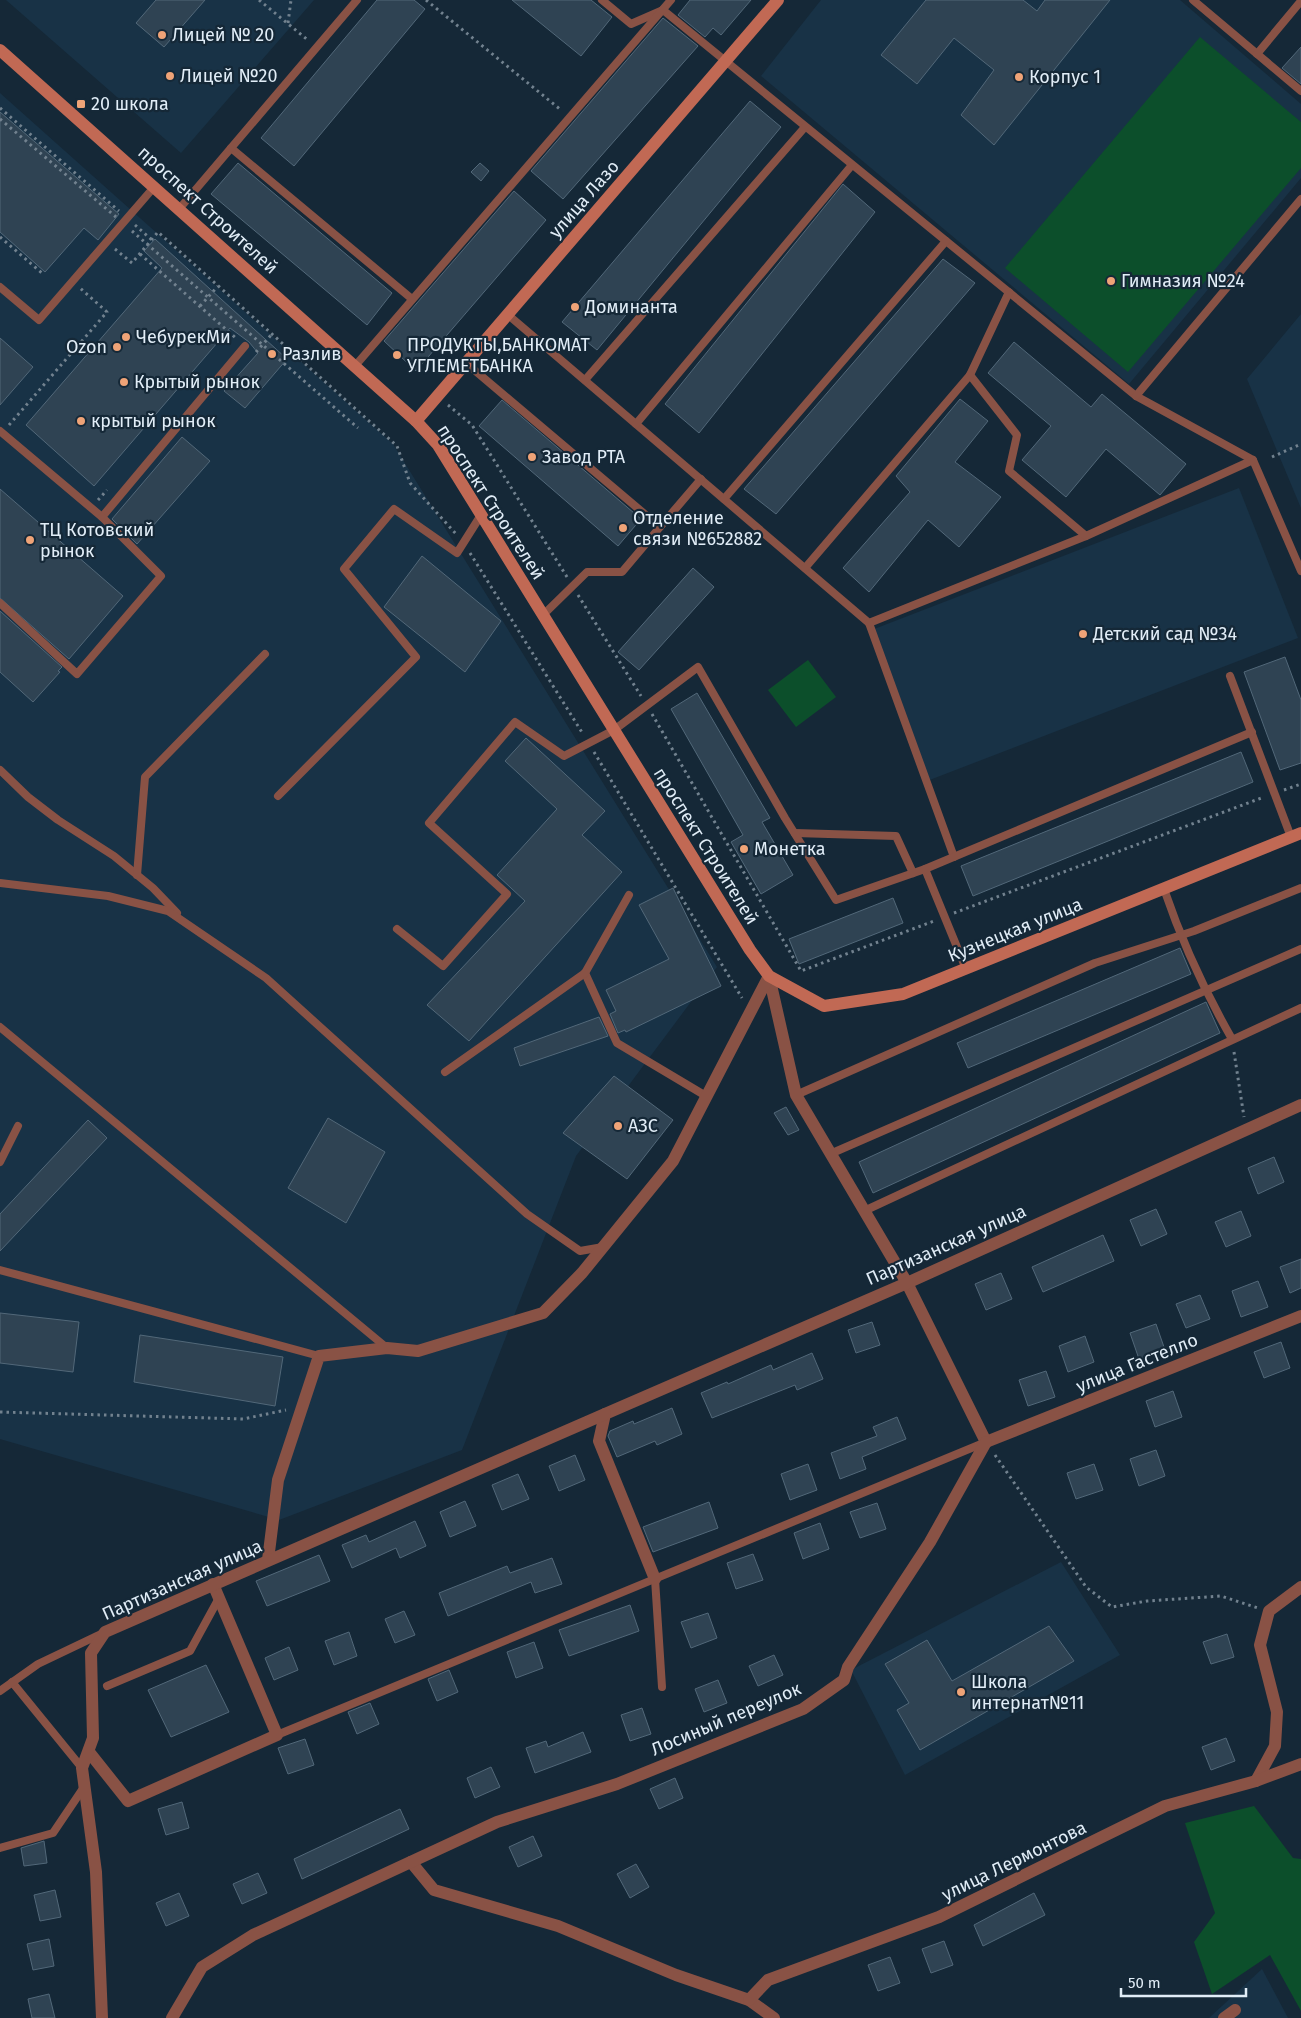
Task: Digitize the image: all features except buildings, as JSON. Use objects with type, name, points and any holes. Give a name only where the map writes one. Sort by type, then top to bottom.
[{"type":"main road","name":"улица Лазо","points":[[416,421],[778,0]]},
{"type":"main road","name":"проспект Строителей","points":[[0,50],[180,208],[416,421],[438,445],[750,950]]},
{"type":"main road","name":"Кузнецкая улица","points":[[750,950],[769,976],[824,1006],[903,994],[1296,835]]},
{"type":"street","points":[[268,1560],[278,1480],[319,1356],[387,1348],[418,1351],[543,1313],[582,1273],[673,1161],[769,976]]},
{"type":"street","points":[[769,976],[796,1095],[907,1283],[986,1442]]},
{"type":"street","name":"Партизанская улица","points":[[82,1768],[93,1738],[91,1652],[105,1632],[907,1283],[1301,1105]]},
{"type":"street","name":"улица Гастелло","points":[[986,1442],[1301,1316]]},
{"type":"street","points":[[605,1414],[599,1441],[655,1579]]},
{"type":"street","name":"Лосиный переулок","points":[[172,2018],[202,1967],[253,1935],[497,1822],[617,1784],[803,1709],[844,1680],[848,1667],[930,1542],[986,1442]]},
{"type":"street","points":[[88,1752],[128,1801],[277,1735],[213,1584]]},
{"type":"street","points":[[1256,1781],[1275,1746],[1277,1712],[1260,1645],[1269,1611],[1301,1587]]},
{"type":"street","name":"улица Лермонтова","points":[[749,2000],[768,1980],[939,1917],[1165,1806],[1256,1781],[1301,1764]]},
{"type":"street","points":[[82,1768],[96,1872],[102,2018]]},
{"type":"street","points":[[411,1862],[434,1890],[558,1926],[676,1975],[749,2000],[774,2018]]},
{"type":"street","points":[[1224,2018],[1235,2010]]},
{"type":"lane","points":[[180,208],[357,0]]},
{"type":"lane","points":[[602,0],[631,24],[663,10]]},
{"type":"lane","points":[[354,366],[672,0]]},
{"type":"lane","points":[[1193,0],[1301,92]]},
{"type":"lane","points":[[1257,54],[1301,1]]},
{"type":"lane","points":[[663,10],[1136,396],[1253,460],[1301,571]]},
{"type":"lane","points":[[585,380],[805,127]]},
{"type":"lane","points":[[231,148],[412,299]]},
{"type":"lane","points":[[636,424],[852,165]]},
{"type":"lane","points":[[0,287],[39,320],[155,186]]},
{"type":"lane","points":[[1136,396],[1301,199]]},
{"type":"lane","points":[[724,499],[946,241]]},
{"type":"lane","points":[[805,568],[970,375],[1009,292]]},
{"type":"lane","points":[[508,314],[870,623],[954,856]]},
{"type":"lane","points":[[102,517],[245,346]]},
{"type":"lane","points":[[466,363],[660,527]]},
{"type":"lane","points":[[970,375],[1017,435],[1009,471],[1086,536]]},
{"type":"lane","points":[[0,604],[77,674],[161,576],[102,517],[1,433]]},
{"type":"lane","points":[[870,623],[1086,536],[1253,460]]},
{"type":"lane","points":[[543,615],[588,572],[622,572],[701,479]]},
{"type":"lane","points":[[278,796],[416,658],[344,569],[394,509],[457,552],[481,515]]},
{"type":"lane","points":[[138,875],[144,777],[265,654]]},
{"type":"lane","points":[[397,928],[443,966],[507,894],[429,823],[515,722],[564,756],[614,730],[698,667],[836,900],[925,869],[1252,732]]},
{"type":"lane","points":[[1230,676],[1275,794],[1296,835]]},
{"type":"lane","points":[[0,770],[28,797],[58,820],[114,856],[138,875],[188,924]]},
{"type":"lane","points":[[795,833],[896,836],[913,873]]},
{"type":"lane","points":[[925,869],[966,969]]},
{"type":"lane","points":[[0,883],[108,896],[168,910],[266,978],[527,1214],[580,1251],[603,1247]]},
{"type":"lane","points":[[796,1095],[1095,964],[1180,936],[1301,888]]},
{"type":"lane","points":[[1164,889],[1180,936],[1204,991],[1232,1039]]},
{"type":"lane","points":[[445,1072],[585,973],[629,895]]},
{"type":"lane","points":[[830,1154],[1301,949]]},
{"type":"lane","points":[[585,973],[617,1043],[706,1096]]},
{"type":"lane","points":[[864,1211],[1301,1008]]},
{"type":"lane","points":[[0,1027],[387,1348]]},
{"type":"lane","points":[[0,1162],[18,1126]]},
{"type":"lane","points":[[0,1270],[319,1356]]},
{"type":"lane","points":[[277,1735],[986,1442]]},
{"type":"lane","points":[[655,1579],[662,1687]]},
{"type":"lane","points":[[107,1686],[190,1651],[219,1598]]},
{"type":"lane","points":[[0,1691],[38,1664],[105,1632]]},
{"type":"lane","points":[[12,1682],[82,1768]]},
{"type":"lane","points":[[0,1848],[53,1833],[85,1786]]},
{"type":"path","points":[[259,0],[309,41]]},
{"type":"path","points":[[288,23],[291,0]]},
{"type":"path","points":[[426,0],[570,117]]},
{"type":"path","points":[[0,108],[125,221],[147,245],[358,428]]},
{"type":"path","points":[[0,119],[125,221],[152,240]]},
{"type":"path","points":[[107,242],[132,263],[158,232],[397,446],[410,483],[464,542],[750,1012]]},
{"type":"path","points":[[0,237],[43,274]]},
{"type":"path","points":[[140,253],[254,354]]},
{"type":"path","points":[[1,433],[107,312],[72,282]]},
{"type":"path","points":[[200,306],[218,286]]},
{"type":"path","points":[[447,404],[472,425],[573,587],[647,706],[800,971],[1301,784]]},
{"type":"path","points":[[1272,456],[1301,444]]},
{"type":"path","points":[[1232,1039],[1246,1130]]},
{"type":"path","points":[[0,1412],[243,1419],[302,1407]]},
{"type":"path","points":[[986,1442],[1086,1587],[1112,1607],[1147,1601],[1221,1596],[1269,1611]]},
{"type":"shaded area","name":"Лицей №20","points":[[6,0],[314,0],[181,153]]},
{"type":"shaded area","name":"Гимназия №24","points":[[821,0],[1180,0],[1301,104],[1301,178],[1129,384],[761,76]]},
{"type":"shaded area","points":[[0,93],[393,444],[717,967],[576,1156],[462,1450],[279,1520],[0,1439]]},
{"type":"shaded area","points":[[1301,314],[1301,508],[1247,379]]},
{"type":"shaded area","name":"Детский сад №34","points":[[1239,488],[1298,638],[927,781],[869,631]]},
{"type":"shaded area","points":[[1061,1562],[1120,1655],[905,1775],[851,1670]]},
{"type":"shaded area","points":[[1262,1969],[1288,2018],[1209,2018]]},
{"type":"green space","points":[[1200,37],[1301,122],[1301,168],[1128,372],[1005,268]]},
{"type":"green space","points":[[808,660],[836,697],[796,727],[768,690]]},
{"type":"green space","points":[[1254,1806],[1293,1858],[1301,1859],[1301,2011],[1270,1955],[1212,1994],[1194,1942],[1215,1913],[1185,1823]]},
{"type":"place","name":"Лицей № 20","points":[[162,35]]},
{"type":"place","name":"Лицей №20","points":[[170,76]]},
{"type":"place","name":"Корпус 1","points":[[1019,77]]},
{"type":"place","name":"20 школа","points":[[81,104]]},
{"type":"place","name":"Гимназия №24","points":[[1111,281]]},
{"type":"place","name":"Доминанта","points":[[575,307]]},
{"type":"place","name":"ЧебурекМи","points":[[126,337]]},
{"type":"place","name":"Ozon","points":[[117,347]]},
{"type":"place","name":"Разлив","points":[[272,354]]},
{"type":"place","name":"ПРОДУКТЫ,БАНКОМАТ УГЛЕМЕТБАНКА","points":[[397,355]]},
{"type":"place","name":"Крытый рынок","points":[[124,382]]},
{"type":"place","name":"крытый рынок","points":[[81,421]]},
{"type":"place","name":"Завод РТА","points":[[532,457]]},
{"type":"place","name":"Отделение связи №652882","points":[[623,528]]},
{"type":"place","name":"ТЦ Котовский рынок","points":[[30,540]]},
{"type":"place","name":"Детский сад №34","points":[[1083,634]]},
{"type":"place","name":"Монетка","points":[[744,849]]},
{"type":"place","name":"АЗС","points":[[618,1126]]},
{"type":"place","name":"Школа интернат№11","points":[[961,1692]]}]
